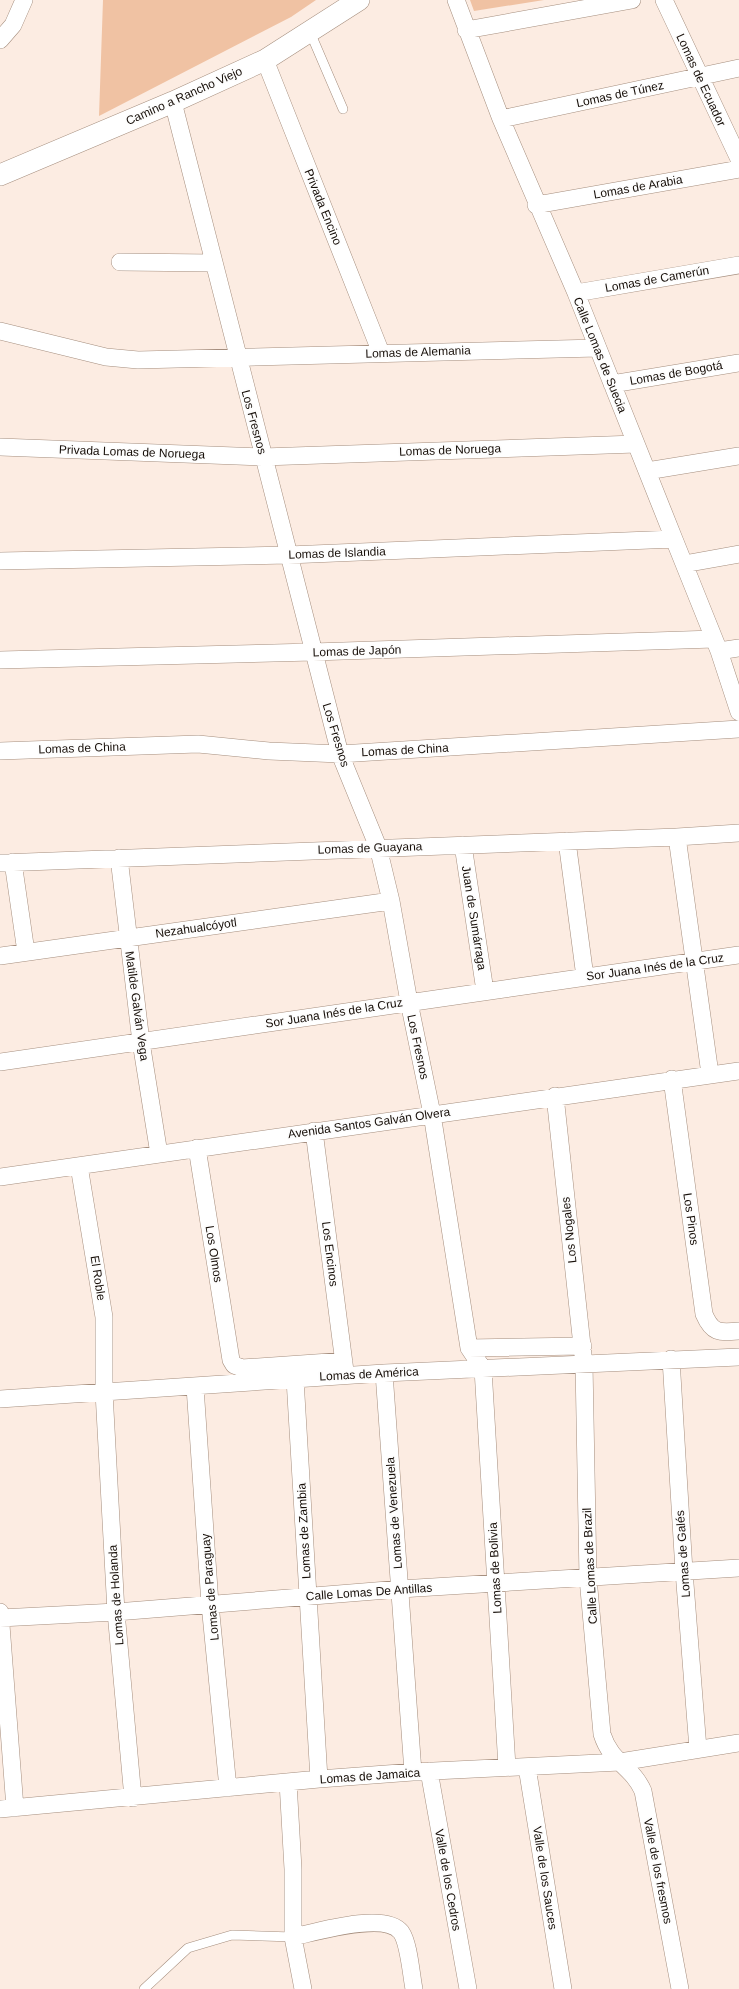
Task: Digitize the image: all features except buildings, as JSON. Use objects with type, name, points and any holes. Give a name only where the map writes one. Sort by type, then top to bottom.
[{"type":"street","points":[[0,40],[13,25],[24,0]]},
{"type":"street","name":"Camino a Rancho Viejo","points":[[0,175],[173,102],[265,60],[359,0]]},
{"type":"street","name":"Calle Lomas de Suecia","points":[[456,0],[466,30],[501,119],[536,205],[576,293],[684,564],[716,645],[739,712]]},
{"type":"street","points":[[466,30],[632,0]]},
{"type":"street","name":"Lomas de Ecuador","points":[[664,0],[739,159]]},
{"type":"street","name":"Privada Encino","points":[[265,60],[381,353]]},
{"type":"street","name":"Lomas de Túnez","points":[[501,119],[739,68]]},
{"type":"street","name":"Los Fresnos","points":[[173,102],[340,754],[378,847],[391,901],[409,1002],[432,1114],[469,1348],[483,1369]]},
{"type":"street","name":"Lomas de Arabia","points":[[536,205],[739,170]]},
{"type":"street","points":[[120,262],[213,263]]},
{"type":"street","name":"Lomas de Camerún","points":[[576,293],[739,265]]},
{"type":"street","name":"Lomas de Alemania","points":[[0,331],[106,357],[138,360],[238,359],[381,353],[598,348]]},
{"type":"street","name":"Lomas de Bogotá","points":[[612,384],[739,363]]},
{"type":"street","name":"Lomas de Noruega","points":[[263,457],[636,444]]},
{"type":"street","name":"Privada Lomas de Noruega","points":[[0,447],[263,457]]},
{"type":"street","points":[[647,471],[739,456]]},
{"type":"street","name":"Lomas de Islandia","points":[[0,561],[288,555],[674,539]]},
{"type":"street","points":[[684,564],[739,554]]},
{"type":"street","name":"Lomas de Japón","points":[[0,660],[313,652],[716,645],[739,648]]},
{"type":"street","name":"Lomas de China","points":[[0,751],[198,744],[269,751],[340,754],[739,729]]},
{"type":"street","name":"Lomas de Guayana","points":[[6,862],[677,837],[739,833]]},
{"type":"street","points":[[677,837],[710,1074]]},
{"type":"street","points":[[567,841],[585,977]]},
{"type":"street","name":"Juan de Sumárraga","points":[[463,845],[485,991]]},
{"type":"street","name":"Matilde Galván Vega","points":[[119,858],[127,938],[141,1042],[160,1154]]},
{"type":"street","points":[[6,862],[26,952]]},
{"type":"street","name":"Nezahualcóyotl","points":[[0,956],[391,901]]},
{"type":"street","name":"Sor Juana Inés de la Cruz","points":[[0,1062],[739,955]]},
{"type":"street","name":"Avenida Santos Galván Olvera","points":[[0,1177],[672,1079],[739,1071]]},
{"type":"street","name":"Los Pinos","points":[[672,1079],[704,1314],[709,1325],[714,1330],[722,1332],[739,1331]]},
{"type":"street","name":"Los Nogales","points":[[555,1096],[584,1364]]},
{"type":"street","name":"Los Encinos","points":[[314,1131],[345,1369]]},
{"type":"street","name":"Los Olmos","points":[[197,1148],[231,1360],[234,1365],[242,1368],[345,1369]]},
{"type":"street","name":"El Roble","points":[[79,1166],[104,1316],[104,1392]]},
{"type":"street","points":[[469,1348],[583,1346]]},
{"type":"street","name":"Lomas de América","points":[[0,1399],[296,1379],[345,1369],[384,1373],[739,1357]]},
{"type":"street","name":"Lomas de Galés","points":[[671,1359],[684,1571],[698,1749]]},
{"type":"street","name":"Calle Lomas de Brazil","points":[[584,1364],[588,1578],[602,1734],[606,1747],[620,1762]]},
{"type":"street","name":"Lomas de Bolivia","points":[[483,1369],[507,1767]]},
{"type":"street","name":"Lomas de Venezuela","points":[[384,1373],[400,1589],[421,1772]]},
{"type":"street","name":"Lomas de Zambia","points":[[296,1379],[307,1597],[319,1779]]},
{"type":"street","name":"Lomas de Paraguay","points":[[195,1386],[210,1604],[228,1788]]},
{"type":"street","name":"Lomas de Holanda","points":[[104,1392],[116,1612],[132,1798]]},
{"type":"street","name":"Calle Lomas De Antillas","points":[[0,1618],[116,1612],[400,1589],[739,1568]]},
{"type":"street","points":[[0,1612],[7,1809]]},
{"type":"street","name":"Lomas de Jamaica","points":[[7,1809],[319,1779],[507,1767],[620,1762],[698,1749],[738,1747]]},
{"type":"street","name":"Valle de los fresmos","points":[[620,1762],[638,1779],[643,1791],[680,1989]]},
{"type":"street","name":"Valle de los Sauces","points":[[527,1767],[563,1989]]},
{"type":"street","name":"Valle de los Cedros","points":[[421,1772],[468,1989]]},
{"type":"street","points":[[288,1782],[293,1869],[293,1937],[303,1989]]},
{"type":"street","points":[[293,1937],[367,1922],[384,1922],[394,1926],[401,1932],[405,1940],[414,1989]]},
{"type":"lane","points":[[310,32],[343,109]]},
{"type":"lane","points":[[144,1989],[188,1948],[232,1936],[293,1937]]},
{"type":"shaded area","points":[[103,0],[316,0],[291,17],[99,116]]},
{"type":"shaded area","points":[[470,0],[544,0],[474,11]]}]
